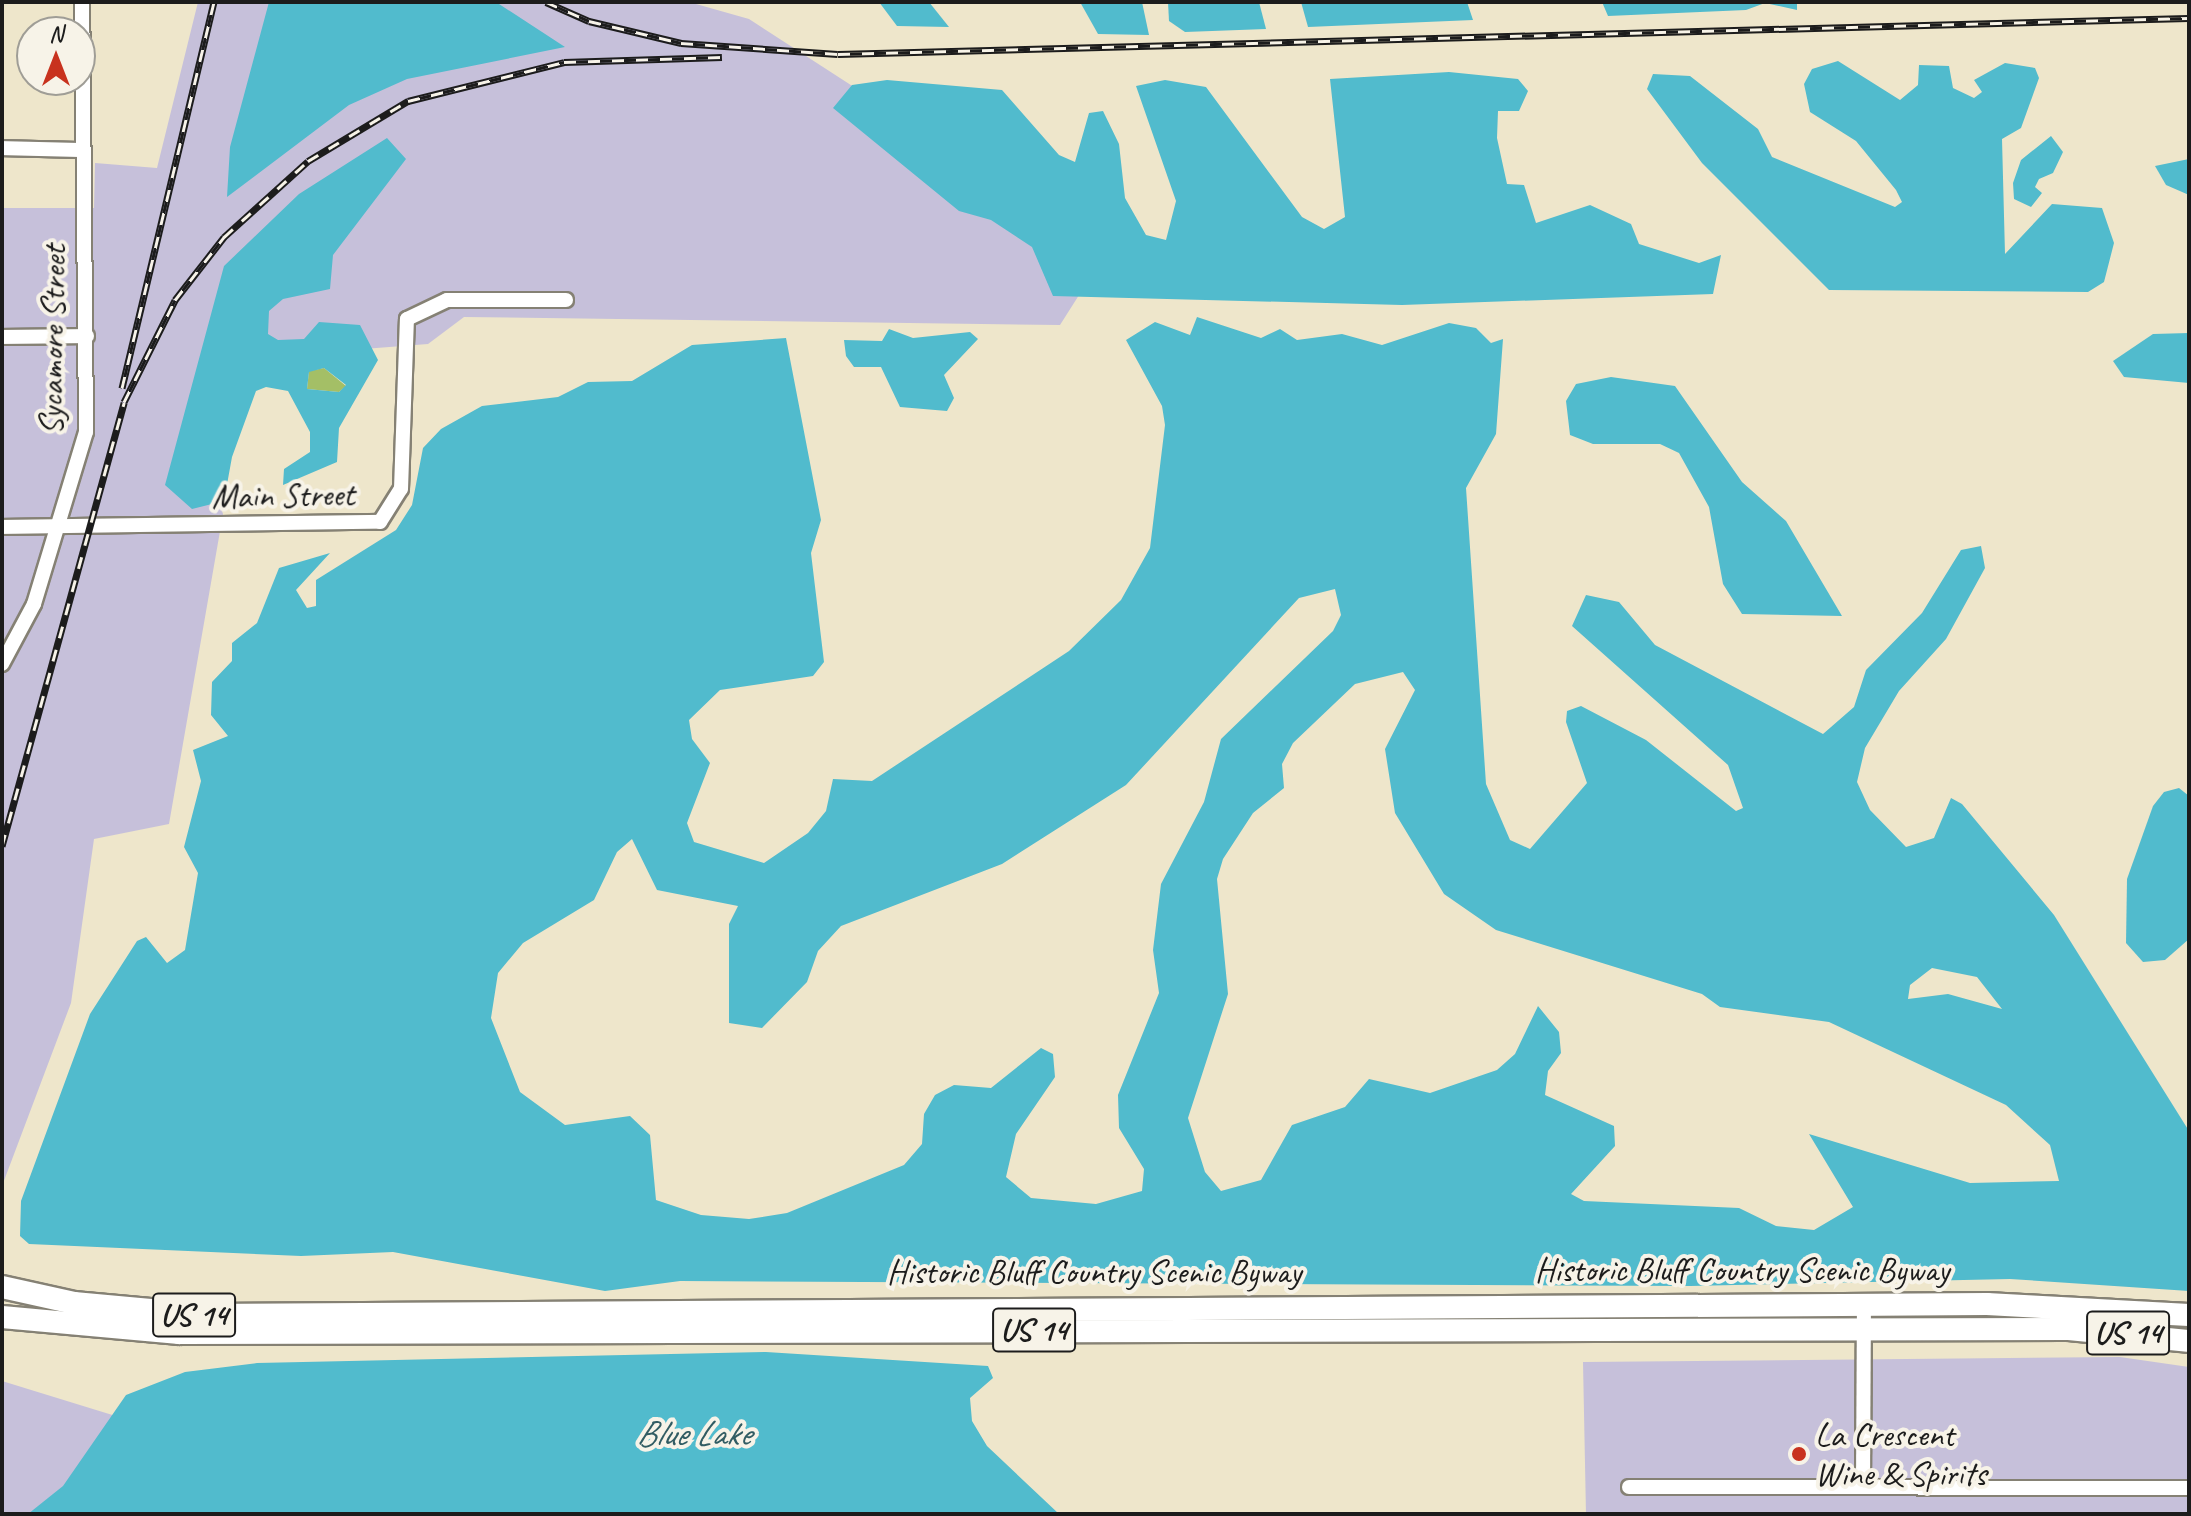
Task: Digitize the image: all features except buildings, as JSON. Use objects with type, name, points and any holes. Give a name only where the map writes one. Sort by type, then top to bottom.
[{"type":"main road","name":"Historic Bluff Country Scenic Byway","points":[[2,1287],[74,1303],[205,1315],[1864,1305],[2115,1307],[2189,1315]]},
{"type":"main road","name":"Historic Bluff Country Scenic Byway","points":[[2,1317],[179,1333],[1864,1328],[2067,1329],[2189,1341]]},
{"type":"street","name":"Sycamore Street","points":[[2,664],[34,604],[54,527],[86,432],[82,2]]},
{"type":"street","points":[[2,148],[83,150]]},
{"type":"street","name":"Main Street","points":[[2,527],[380,522],[401,489],[407,319],[447,300],[566,300]]},
{"type":"street","points":[[2,337],[87,336]]},
{"type":"street","points":[[1863,1485],[1864,1305]]},
{"type":"street","points":[[1629,1487],[1863,1485],[2189,1488]]},
{"type":"shaded area","points":[[198,2],[689,2],[749,19],[1107,251],[1060,325],[464,317],[428,344],[247,358],[207,464],[223,514],[169,824],[94,839],[71,1003],[2,1186],[2,208],[94,208],[95,163],[157,168]]},
{"type":"shaded area","points":[[2120,1357],[2189,1367],[2189,1514],[1586,1514],[1583,1362]]},
{"type":"shaded area","points":[[2,1381],[174,1434],[125,1514],[2,1514]]},
{"type":"green space","points":[[324,368],[346,386],[339,392],[307,389],[309,371]]},
{"type":"water","points":[[269,2],[496,2],[565,47],[407,79],[349,105],[227,197],[230,147]]},
{"type":"water","points":[[879,2],[929,2],[949,27],[897,26]]},
{"type":"water","points":[[1080,2],[1142,2],[1149,35],[1098,34]]},
{"type":"water","points":[[1168,2],[1259,2],[1266,29],[1185,32],[1169,21]]},
{"type":"water","points":[[1301,2],[1467,2],[1473,20],[1308,27]]},
{"type":"water","points":[[1602,2],[1797,2],[1797,10],[1765,3],[1746,10],[1608,16]]},
{"type":"water","points":[[1838,61],[1900,100],[1918,85],[1919,65],[1949,66],[1953,88],[1974,98],[1982,92],[1974,80],[2005,63],[2035,68],[2039,78],[2021,128],[2002,139],[2005,254],[2052,204],[2102,208],[2114,243],[2104,282],[2088,292],[1829,290],[1702,163],[1647,89],[1653,74],[1690,76],[1758,129],[1772,157],[1895,207],[1902,202],[1896,190],[1856,141],[1810,112],[1804,84],[1812,69]]},
{"type":"water","points":[[1449,72],[1518,79],[1528,91],[1519,111],[1498,111],[1497,138],[1507,184],[1524,185],[1536,223],[1590,205],[1631,224],[1639,244],[1699,263],[1721,255],[1713,294],[1402,305],[1053,296],[1032,247],[991,220],[959,211],[833,108],[852,85],[887,80],[1002,90],[1059,155],[1075,162],[1089,113],[1103,111],[1119,144],[1125,198],[1146,235],[1166,240],[1176,201],[1136,86],[1165,80],[1206,87],[1302,217],[1324,229],[1345,217],[1330,79]]},
{"type":"water","points":[[2051,136],[2063,152],[2053,173],[2039,179],[2035,187],[2042,193],[2031,207],[2014,199],[2013,183],[2021,160]]},
{"type":"water","points":[[387,138],[406,159],[333,255],[330,289],[283,299],[269,311],[268,334],[278,340],[304,339],[319,322],[360,325],[378,360],[339,428],[337,462],[283,485],[284,469],[310,452],[310,432],[288,391],[266,387],[256,391],[232,457],[224,501],[192,509],[165,485],[224,266],[299,194]],"holes":[[[324,368],[346,385],[339,392],[307,389],[309,372]]]},
{"type":"water","points":[[2189,159],[2189,195],[2166,185],[2155,166]]},
{"type":"water","points":[[1197,317],[1261,338],[1280,329],[1297,340],[1342,334],[1382,345],[1449,323],[1476,328],[1491,343],[1503,339],[1496,434],[1466,488],[1486,784],[1510,840],[1530,849],[1587,783],[1566,722],[1567,711],[1581,706],[1646,740],[1736,811],[1743,808],[1728,765],[1572,626],[1586,595],[1619,602],[1655,645],[1823,734],[1854,707],[1866,670],[1922,613],[1961,550],[1981,546],[1985,568],[1946,639],[1899,691],[1865,748],[1857,782],[1870,810],[1906,847],[1934,838],[1951,798],[1962,804],[2054,915],[2189,1131],[2189,1291],[2010,1279],[1690,1286],[680,1281],[605,1291],[393,1252],[301,1256],[29,1244],[20,1236],[21,1201],[90,1014],[137,941],[146,937],[167,963],[185,950],[198,873],[184,847],[201,781],[193,750],[228,736],[211,715],[212,682],[232,661],[232,643],[257,623],[279,568],[330,553],[296,590],[307,608],[316,606],[316,580],[396,530],[412,505],[423,448],[441,429],[482,406],[558,397],[588,382],[632,381],[692,345],[786,338],[821,520],[811,553],[824,662],[813,676],[720,690],[689,720],[692,739],[710,763],[687,823],[694,842],[764,863],[808,833],[826,811],[833,779],[872,781],[1069,651],[1121,600],[1150,548],[1165,425],[1162,406],[1126,340],[1155,322],[1190,335]],"holes":[[[1335,589],[1341,615],[1333,631],[1221,739],[1204,802],[1161,884],[1153,950],[1159,993],[1118,1095],[1119,1128],[1144,1169],[1142,1191],[1096,1204],[1031,1198],[1006,1177],[1016,1134],[1055,1077],[1053,1054],[1041,1048],[991,1088],[954,1085],[935,1095],[924,1114],[922,1144],[904,1165],[787,1213],[749,1219],[701,1215],[656,1200],[650,1135],[630,1116],[565,1125],[520,1092],[491,1018],[498,973],[523,943],[594,900],[617,852],[632,839],[657,890],[738,906],[729,924],[729,1023],[762,1028],[807,982],[818,951],[841,926],[1002,864],[1126,785],[1299,598]],[[1403,672],[1415,690],[1385,749],[1395,813],[1444,894],[1496,930],[1702,994],[1720,1007],[1829,1022],[2006,1105],[2050,1145],[2059,1181],[1970,1183],[1809,1134],[1853,1207],[1814,1230],[1776,1226],[1739,1208],[1584,1201],[1571,1194],[1615,1146],[1614,1126],[1545,1095],[1548,1071],[1561,1053],[1559,1032],[1538,1006],[1515,1054],[1497,1070],[1430,1093],[1369,1079],[1345,1107],[1292,1125],[1261,1180],[1221,1191],[1205,1172],[1188,1118],[1228,994],[1217,879],[1223,859],[1253,813],[1284,788],[1282,764],[1293,743],[1355,684]],[[1932,968],[1977,977],[2002,1009],[1948,994],[1908,999],[1910,985]]]},
{"type":"water","points":[[889,329],[913,338],[970,332],[978,339],[944,375],[954,398],[947,411],[900,407],[881,367],[854,367],[846,356],[844,340],[882,341]]},
{"type":"water","points":[[2189,333],[2189,383],[2124,377],[2113,361],[2153,334]]},
{"type":"water","points":[[1611,377],[1675,386],[1742,482],[1786,521],[1842,616],[1742,614],[1723,584],[1709,507],[1679,453],[1660,444],[1593,444],[1570,435],[1566,401],[1576,384]]},
{"type":"water","points":[[2179,788],[2189,796],[2189,939],[2165,960],[2143,962],[2126,943],[2127,879],[2153,806],[2164,792]]},
{"type":"water","name":"Blue Lake","points":[[766,1352],[988,1366],[993,1378],[970,1398],[972,1421],[987,1446],[1059,1514],[28,1514],[63,1486],[126,1395],[185,1372],[257,1363]]},
{"type":"railway","points":[[122,388],[214,2]]},
{"type":"railway","points":[[546,2],[589,21],[681,43],[838,54],[2189,18]]},
{"type":"railway","points":[[2,846],[124,402],[175,300],[224,237],[308,161],[408,101],[564,62],[722,57]]},
{"type":"place","name":"La Crescent Wine & Spirits","points":[[1799,1454]]}]
